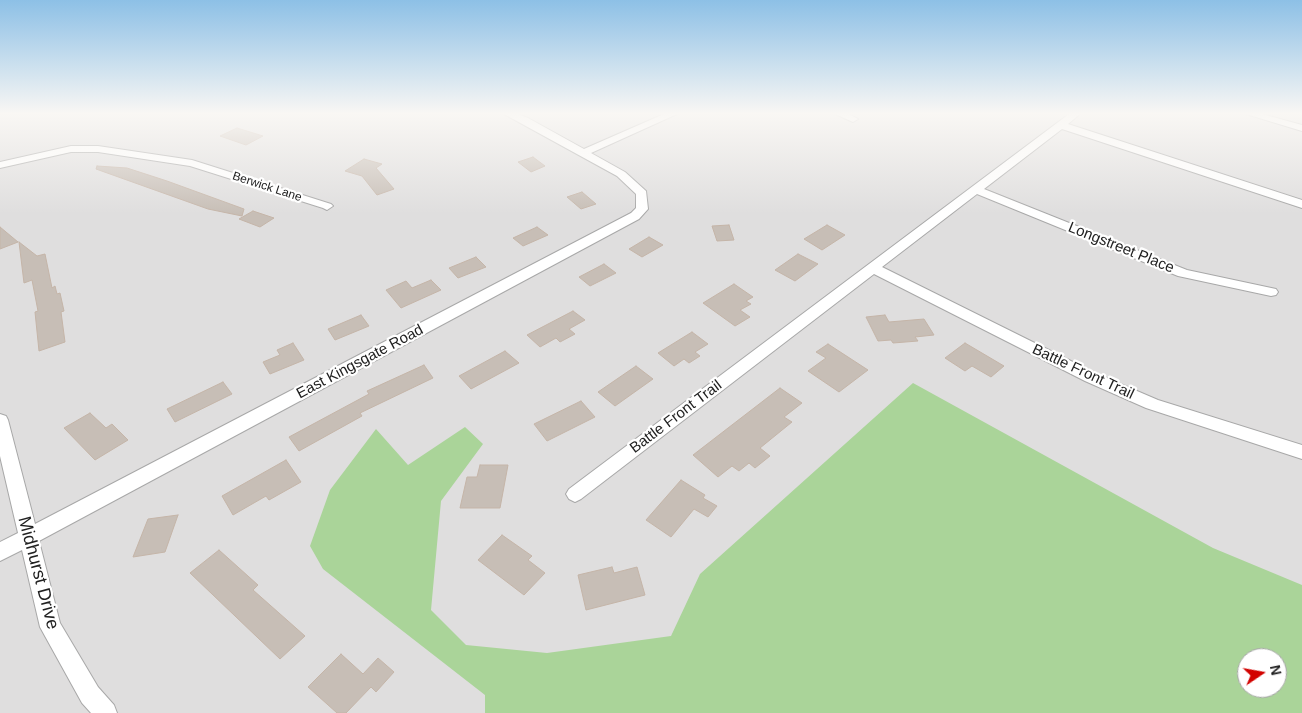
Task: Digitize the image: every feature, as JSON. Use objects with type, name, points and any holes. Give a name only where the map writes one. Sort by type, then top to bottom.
[{"type":"street","points":[[575,147],[584,152],[595,147]]},
{"type":"street","name":"Battle Front Trail","points":[[575,494],[1032,147]]},
{"type":"street","points":[[1129,147],[1302,204]]},
{"type":"street","name":"Berwick Lane","points":[[0,165],[71,149],[98,149],[192,163],[327,206]]},
{"type":"street","name":"East Kingsgate Road","points":[[0,552],[635,216],[642,209],[642,193],[621,174],[584,152]]},
{"type":"street","name":"Longstreet Place","points":[[976,190],[1183,273],[1271,292]]},
{"type":"street","name":"Battle Front Trail","points":[[873,268],[1090,377],[1152,404],[1302,452]]},
{"type":"street","name":"Midhurst Drive","points":[[0,420],[50,627],[90,696],[106,713]]},
{"type":"shaded area","points":[[0,147],[1302,147],[1302,713],[0,713]]},
{"type":"green space","points":[[913,383],[1213,548],[1302,585],[1302,713],[485,713],[485,695],[323,569],[310,546],[330,490],[376,429],[408,465],[465,427],[483,444],[441,501],[431,610],[466,645],[547,653],[671,636],[700,574]]},
{"type":"building","points":[[533,157],[545,166],[531,172],[518,162]]},
{"type":"building","points":[[364,159],[382,164],[376,168],[394,189],[377,195],[362,176],[345,171]]},
{"type":"building","points":[[97,166],[127,168],[167,181],[244,209],[242,216],[208,209],[96,169]]},
{"type":"building","points":[[582,192],[596,204],[581,209],[567,197]]},
{"type":"building","points":[[253,211],[274,218],[260,227],[239,219]]},
{"type":"building","points":[[729,225],[734,240],[717,241],[712,226]]},
{"type":"building","points":[[827,225],[845,235],[822,250],[804,239]]},
{"type":"building","points":[[0,227],[18,242],[0,249]]},
{"type":"building","points":[[537,227],[548,235],[523,246],[513,238]]},
{"type":"building","points":[[649,237],[663,245],[642,257],[629,249]]},
{"type":"building","points":[[19,242],[37,256],[45,254],[52,288],[55,286],[57,294],[60,293],[64,311],[61,312],[65,342],[39,351],[35,312],[38,311],[32,280],[24,283]]},
{"type":"building","points":[[798,254],[818,264],[795,281],[775,270]]},
{"type":"building","points":[[476,257],[486,267],[458,278],[449,268]]},
{"type":"building","points":[[604,264],[616,273],[590,286],[579,277]]},
{"type":"building","points":[[431,280],[441,290],[401,308],[386,290],[406,281],[412,288]]},
{"type":"building","points":[[734,284],[753,297],[746,301],[751,304],[740,310],[750,317],[735,326],[703,303]]},
{"type":"building","points":[[573,311],[585,320],[569,329],[575,334],[560,342],[556,338],[540,347],[527,335]]},
{"type":"building","points":[[361,315],[369,326],[335,340],[328,329]]},
{"type":"building","points":[[885,315],[889,322],[924,319],[934,335],[915,337],[918,341],[893,343],[891,340],[878,341],[866,317]]},
{"type":"building","points":[[692,332],[708,344],[695,352],[700,356],[689,363],[684,359],[674,366],[658,353]]},
{"type":"building","points":[[293,343],[304,360],[270,374],[263,362],[280,355],[277,350]]},
{"type":"building","points":[[965,343],[1004,366],[991,377],[972,366],[965,371],[945,358]]},
{"type":"building","points":[[828,344],[868,370],[839,392],[808,371],[826,358],[816,352]]},
{"type":"building","points":[[505,351],[519,363],[471,389],[459,376]]},
{"type":"building","points":[[424,365],[433,378],[360,413],[362,416],[299,451],[289,437],[369,394],[367,391]]},
{"type":"building","points":[[636,366],[653,379],[615,406],[598,392]]},
{"type":"building","points":[[223,382],[232,394],[175,422],[167,409]]},
{"type":"building","points":[[780,388],[802,403],[784,417],[792,422],[760,448],[770,456],[755,468],[749,463],[739,471],[732,466],[718,477],[693,455]]},
{"type":"building","points":[[581,401],[595,417],[547,441],[534,424]]},
{"type":"building","points":[[90,413],[106,428],[112,424],[128,440],[95,460],[64,428]]},
{"type":"building","points":[[286,460],[301,482],[269,500],[266,496],[233,515],[222,496]]},
{"type":"building","points":[[480,465],[508,465],[500,508],[460,508],[467,477],[477,477]]},
{"type":"building","points":[[681,480],[705,495],[703,498],[717,506],[708,517],[694,509],[671,537],[646,520]]},
{"type":"building","points":[[178,515],[165,552],[133,557],[148,519]]},
{"type":"building","points":[[502,535],[532,556],[528,560],[545,573],[524,595],[478,560]]},
{"type":"building","points":[[219,550],[258,585],[253,590],[305,636],[280,659],[190,573]]},
{"type":"building","points":[[612,567],[614,573],[637,567],[645,595],[586,610],[578,575]]},
{"type":"building","points":[[341,654],[363,674],[378,658],[394,672],[376,692],[371,687],[346,713],[337,713],[308,687]]}]
